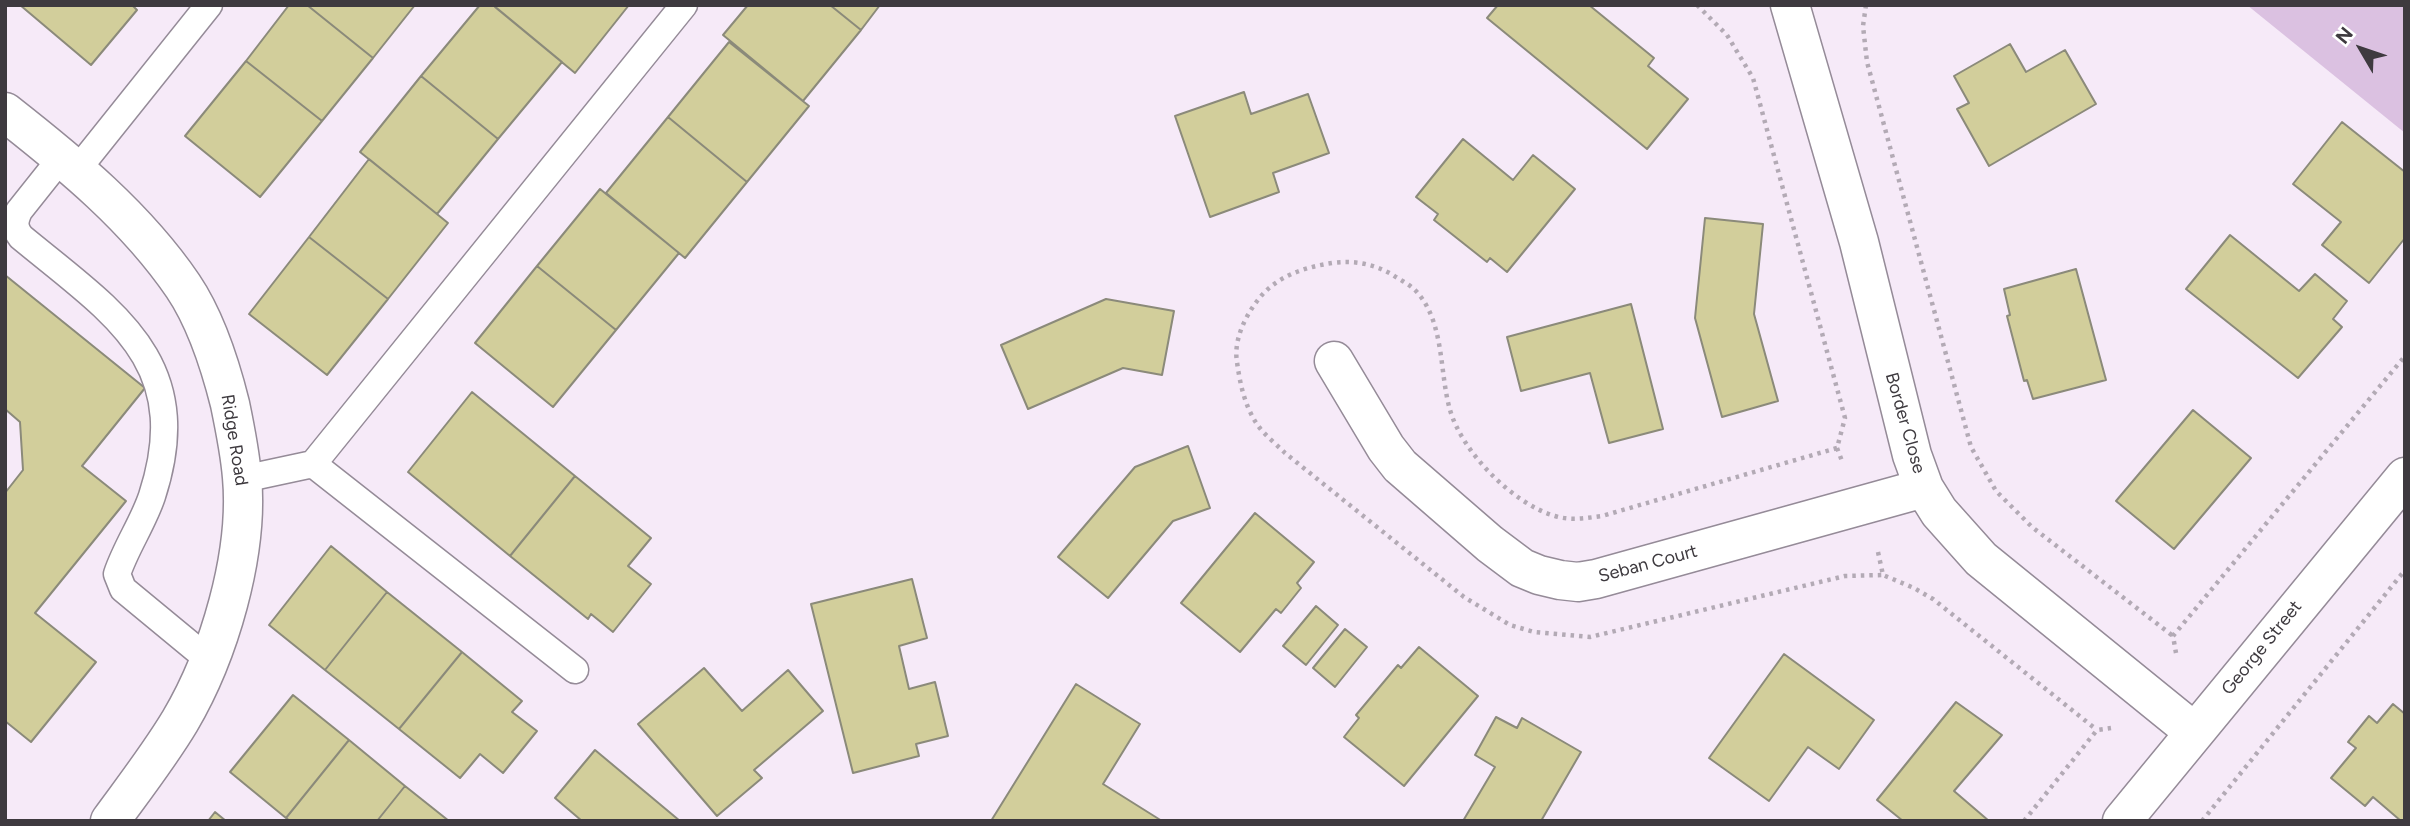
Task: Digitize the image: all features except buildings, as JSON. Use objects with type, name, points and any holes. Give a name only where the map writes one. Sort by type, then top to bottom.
[{"type":"street","name":"Border Close","points":[[1790,5],[1859,242],[1912,456],[1924,488],[1939,512],[1981,559],[2193,731]]},
{"type":"street","name":"Ridge Road","points":[[5,112],[69,163],[149,241],[184,288],[209,338],[225,384],[236,430],[243,479],[237,562],[227,608],[209,660],[181,719],[110,821]]},
{"type":"street","name":"Seban Court","points":[[1334,361],[1386,448],[1400,466],[1506,558],[1539,575],[1578,582],[1596,579],[1924,488]]},
{"type":"street","name":"George Street","points":[[2122,821],[2193,731],[2405,477]]},
{"type":"lane","points":[[209,5],[69,163],[19,211],[15,220],[15,229],[21,237],[100,302],[136,343],[153,369],[161,390],[165,418],[157,479],[141,524],[117,575],[123,589],[209,660]]},
{"type":"lane","points":[[243,479],[313,464],[684,5]]},
{"type":"lane","points":[[313,464],[575,670]]},
{"type":"path","points":[[1697,5],[1727,35],[1753,78],[1844,418],[1838,448],[1844,466]]},
{"type":"path","points":[[1866,5],[1863,26],[1867,62],[1971,447],[1996,491],[2032,527],[2174,636]]},
{"type":"path","points":[[1838,448],[1602,516],[1578,520],[1555,516],[1538,508],[1517,495],[1480,462],[1465,443],[1450,411],[1430,313],[1415,290],[1370,263],[1343,261],[1275,281],[1259,298],[1242,325],[1235,354],[1246,402],[1259,427],[1276,444],[1464,597],[1510,625],[1534,632],[1590,637],[1819,581],[1845,576],[1883,576],[1914,587],[1933,599],[2097,730]]},
{"type":"path","points":[[2176,660],[2174,636],[2405,356]]},
{"type":"path","points":[[1877,548],[1883,576]]},
{"type":"path","points":[[2202,821],[2405,570]]},
{"type":"path","points":[[2024,821],[2097,730],[2119,727]]},
{"type":"shaded area","points":[[2247,5],[2405,5],[2405,133]]}]
